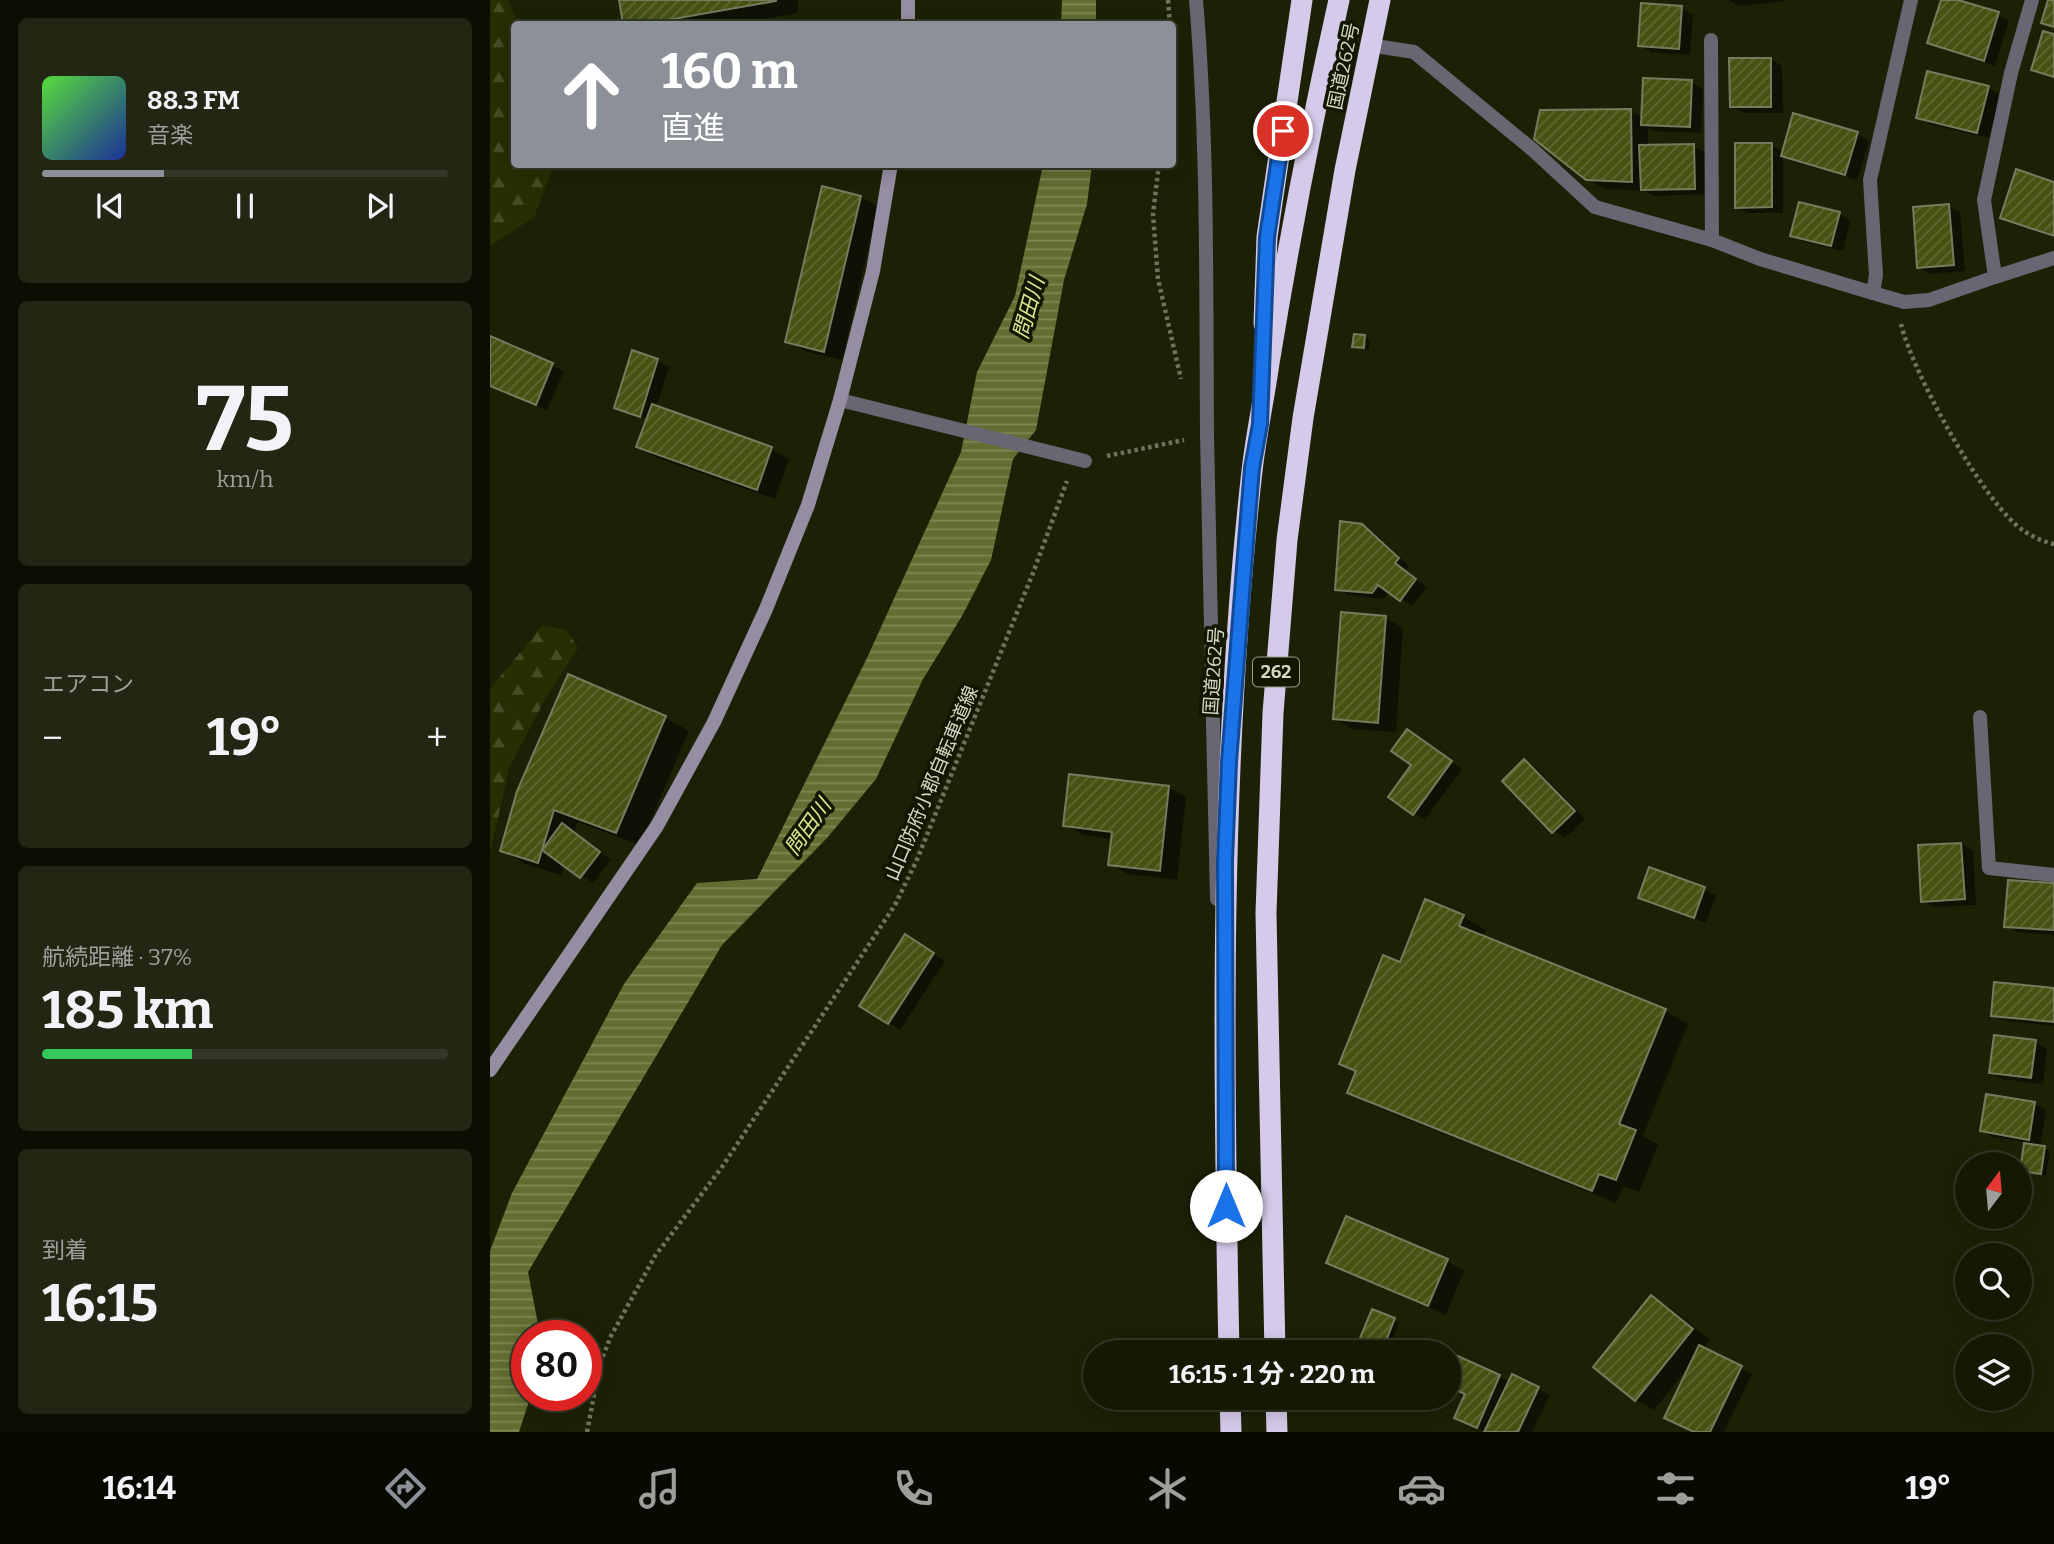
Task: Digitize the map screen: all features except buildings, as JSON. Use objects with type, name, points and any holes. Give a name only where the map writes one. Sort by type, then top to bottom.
[{"type":"highway","points":[[1260,424],[1267,237],[1302,0]]},
{"type":"highway","name":"国道262号","points":[[1229,1340],[1225,861],[1239,616],[1252,468],[1286,258],[1339,0]]},
{"type":"highway","name":"国道262号","points":[[1275,1340],[1266,913],[1273,713],[1287,540],[1303,418],[1330,248],[1380,0]]},
{"type":"highway","points":[[1230,1410],[1231,1432]]},
{"type":"highway","points":[[1276,1410],[1277,1432]]},
{"type":"street","points":[[908,0],[908,21]]},
{"type":"street","points":[[1196,0],[1207,235],[1207,434],[1217,916],[1225,1082]]},
{"type":"street","points":[[1873,293],[1876,275],[1870,180],[1911,0]]},
{"type":"street","points":[[1996,277],[1984,200],[2011,74],[2032,0]]},
{"type":"street","points":[[1711,40],[1712,240]]},
{"type":"street","points":[[1369,45],[1414,52],[1533,150],[1595,207],[1712,240],[1760,259],[1904,302],[1929,300],[2054,258]]},
{"type":"street","points":[[490,1070],[657,826],[714,722],[766,609],[808,505],[840,400],[873,271],[890,168]]},
{"type":"street","points":[[840,400],[1085,461]]},
{"type":"street","points":[[1980,717],[1990,868],[2054,875]]},
{"type":"path","points":[[1168,0],[1170,21]]},
{"type":"path","points":[[1159,168],[1153,214],[1158,279],[1182,386]]},
{"type":"path","points":[[1904,302],[1901,325],[1912,359],[1951,435],[1996,502],[2023,530],[2054,544]]},
{"type":"path","points":[[1085,461],[1187,439]]},
{"type":"path","name":"山口防府小郡自転車道線","points":[[586,1432],[600,1364],[611,1336],[655,1256],[722,1167],[895,905],[916,862],[1028,586],[1070,471],[1085,461]]},
{"type":"green space","points":[[490,0],[508,0],[517,21],[511,21],[511,168],[553,168],[534,217],[490,246]]},
{"type":"green space","points":[[543,625],[567,631],[578,648],[544,701],[509,768],[490,853],[490,689]]},
{"type":"water","points":[[1062,0],[1096,0],[1096,21],[1061,21]]},
{"type":"water","name":"問田川","points":[[1042,168],[1092,168],[1087,204],[1064,280],[1036,430],[1013,459],[991,560],[962,616],[923,679],[876,779],[827,838],[722,945],[528,1272],[537,1320],[511,1320],[511,1411],[526,1411],[519,1432],[490,1432],[490,1251],[512,1193],[624,984],[697,883],[757,879],[866,660],[961,452],[977,372],[1015,296]]},
{"type":"route","points":[[1226,1206],[1225,861],[1229,762],[1252,468],[1260,424],[1267,237],[1283,131]]}]
